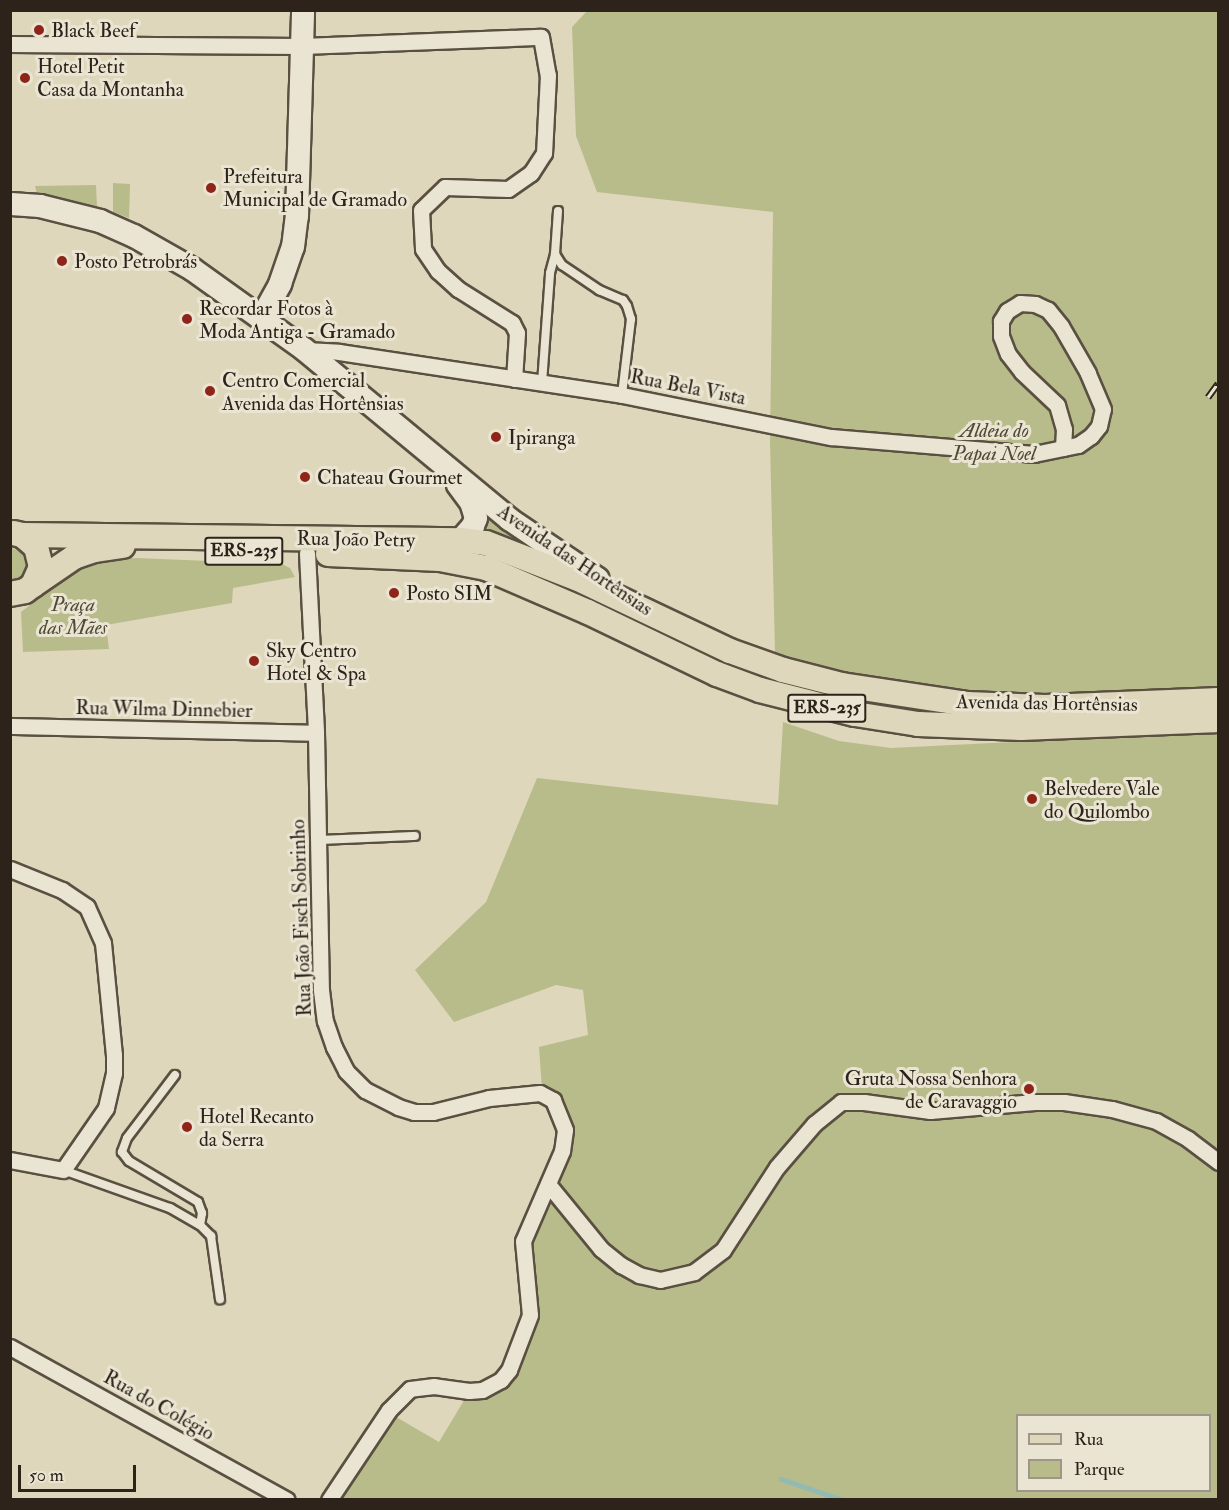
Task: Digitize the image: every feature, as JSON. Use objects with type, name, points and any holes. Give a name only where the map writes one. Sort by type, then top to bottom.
[{"type":"main road","points":[[262,318],[280,284],[293,247],[297,216],[303,10]]},
{"type":"main road","name":"Avenida das Hortênsias","points":[[11,201],[100,221],[134,236],[192,269],[305,350],[509,519],[570,562],[672,625],[730,651],[783,670],[842,685],[966,704],[1045,707],[1218,700]]},
{"type":"main road","points":[[443,464],[474,510],[473,526],[462,551]]},
{"type":"main road","points":[[16,534],[36,547],[40,557],[39,576],[20,593]]},
{"type":"main road","name":"Rua João Petry","points":[[16,534],[462,551]]},
{"type":"main road","name":"Rua João Petry","points":[[20,593],[74,557],[118,546],[307,554],[462,551],[486,543],[521,555],[672,625]]},
{"type":"main road","name":"Avenida das Hortênsias","points":[[462,551],[717,674],[760,690],[855,714],[918,724],[1021,728],[1218,720]]},
{"type":"street","points":[[10,44],[302,46],[542,37],[548,75],[544,153],[538,163],[531,173],[508,189],[445,187],[421,210],[423,249],[438,272],[458,289],[512,323],[517,333],[514,379]]},
{"type":"street","name":"Rua Bela Vista","points":[[305,350],[339,352],[622,395],[831,437],[1034,454],[1078,445],[1091,436],[1099,426],[1103,409],[1088,373],[1061,327],[1048,310],[1035,304],[1020,303],[1007,311],[1001,321],[1001,336],[1008,354],[1022,372],[1057,405],[1064,429],[1063,448]]},
{"type":"street","name":"Rua João Fisch Sobrinho","points":[[307,554],[316,733],[321,990],[325,1020],[334,1047],[346,1071],[364,1090],[384,1101],[414,1112],[434,1112],[522,1093],[540,1093],[553,1100],[565,1130],[562,1151],[548,1184]]},
{"type":"street","name":"Rua Wilma Dinnebier","points":[[10,726],[316,733]]},
{"type":"street","points":[[10,869],[78,899],[87,906],[103,943],[114,1055],[111,1091],[106,1108],[63,1170],[10,1160]]},
{"type":"street","points":[[329,1500],[389,1410],[410,1389],[434,1386],[482,1390],[501,1380],[509,1370],[530,1315],[523,1241],[548,1184],[601,1249],[621,1266],[639,1275],[660,1280],[678,1278],[694,1272],[723,1250],[777,1167],[814,1124],[841,1102],[864,1102],[930,1111],[1035,1102],[1064,1102],[1112,1108],[1156,1121],[1188,1139],[1218,1162]]},
{"type":"street","name":"Rua do Colégio","points":[[10,1347],[287,1500]]},
{"type":"lane","points":[[542,383],[550,273],[555,254],[558,211]]},
{"type":"lane","points":[[555,254],[572,272],[599,290],[623,300],[627,306],[631,319],[622,395]]},
{"type":"lane","points":[[318,840],[415,836]]},
{"type":"lane","points":[[175,1075],[127,1138],[122,1152],[129,1161],[198,1202],[202,1213],[200,1225]]},
{"type":"lane","points":[[63,1170],[170,1208],[200,1225],[211,1236],[220,1299]]},
{"type":"green space","name":"Aldeia do Papai Noel","points":[[588,10],[1218,11],[1218,686],[1062,696],[1001,695],[870,678],[775,653],[770,442],[773,212],[597,192],[576,136],[572,27]]},
{"type":"green space","points":[[113,183],[130,184],[129,218],[113,212]]},
{"type":"green space","points":[[96,185],[97,207],[37,194],[35,186]]},
{"type":"green space","points":[[482,508],[547,555],[478,531]]},
{"type":"green space","points":[[11,547],[25,555],[27,566],[22,576],[11,581]]},
{"type":"green space","name":"Praça das Mães","points":[[110,559],[282,564],[290,568],[295,577],[233,588],[232,603],[106,625],[109,649],[23,652],[21,612],[61,581],[86,567]]},
{"type":"green space","points":[[783,722],[839,741],[891,748],[1218,732],[1218,1499],[338,1500],[391,1414],[439,1442],[466,1397],[482,1397],[498,1393],[510,1381],[538,1322],[540,1308],[528,1246],[568,1150],[542,1089],[539,1047],[588,1035],[583,990],[556,985],[454,1022],[415,970],[486,902],[537,778],[778,805]]},
{"type":"waterway","points":[[781,1479],[843,1500]]},
{"type":"railway","points":[[1208,397],[1218,383]]},
{"type":"place","name":"Black Beef","points":[[39,30]]},
{"type":"place","name":"Hotel Petit Casa da Montanha","points":[[25,78]]},
{"type":"place","name":"Prefeitura Municipal de Gramado","points":[[211,188]]},
{"type":"place","name":"Posto Petrobrás","points":[[62,261]]},
{"type":"place","name":"Recordar Fotos à Moda Antiga - Gramado","points":[[187,319]]},
{"type":"place","name":"Centro Comercial Avenida das Hortênsias","points":[[210,391]]},
{"type":"place","name":"Ipiranga","points":[[496,437]]},
{"type":"place","name":"Chateau Gourmet","points":[[305,477]]},
{"type":"place","name":"Posto SIM","points":[[394,593]]},
{"type":"place","name":"Sky Centro Hotel & Spa","points":[[254,661]]},
{"type":"place","name":"Belvedere Vale do Quilombo","points":[[1032,799]]},
{"type":"place","name":"Gruta Nossa Senhora de Caravaggio","points":[[1029,1089]]},
{"type":"place","name":"Hotel Recanto da Serra","points":[[187,1127]]}]
